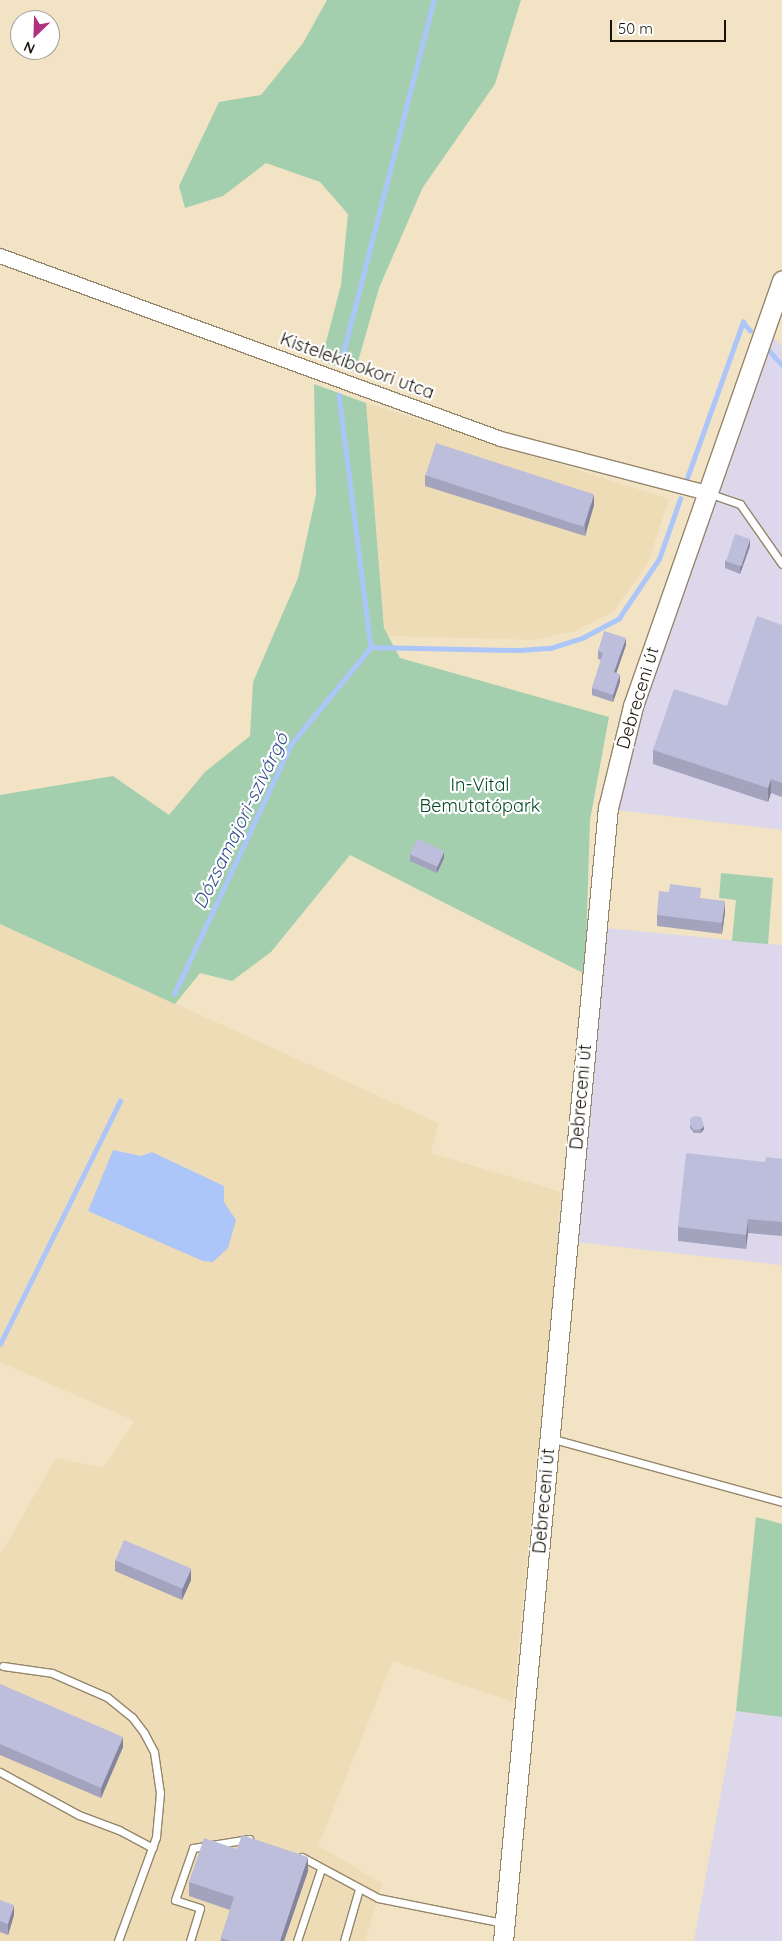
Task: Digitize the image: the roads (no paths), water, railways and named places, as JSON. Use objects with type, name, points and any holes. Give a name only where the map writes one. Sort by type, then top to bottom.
[{"type":"street","name":"Kistelekibokori utca","points":[[0,256],[500,438],[707,493]]},
{"type":"street","name":"Debreceni út","points":[[504,1932],[608,808],[633,706],[707,493],[777,308],[782,280]]},
{"type":"lane","points":[[707,493],[740,504],[782,564]]},
{"type":"lane","points":[[550,1438],[782,1502]]},
{"type":"lane","points":[[3,1666],[52,1673],[95,1691],[118,1706],[138,1725],[154,1752],[158,1771],[159,1808],[156,1837],[118,1941]]},
{"type":"lane","points":[[0,1772],[79,1815],[119,1830],[153,1848]]},
{"type":"lane","points":[[190,1941],[200,1908],[175,1900],[193,1848],[249,1839],[258,1842]]},
{"type":"lane","points":[[294,1854],[378,1898],[504,1932]]},
{"type":"lane","points":[[296,1941],[321,1869]]},
{"type":"lane","points":[[344,1941],[359,1889]]},
{"type":"water","points":[[113,1150],[141,1156],[152,1152],[224,1186],[224,1202],[236,1220],[228,1248],[213,1262],[203,1261],[88,1211]]},
{"type":"waterway","points":[[341,361],[434,0]]},
{"type":"waterway","points":[[687,478],[743,322],[750,330]]},
{"type":"waterway","name":"Dózsamajori-szivárgó","points":[[766,347],[782,365]]},
{"type":"waterway","points":[[339,395],[371,647]]},
{"type":"waterway","name":"Dózsamajori-szivárgó","points":[[174,994],[291,744],[371,647],[519,650],[551,648],[584,637],[619,618],[659,559],[680,499]]},
{"type":"waterway","name":"Dózsamajori-szivárgó","points":[[0,1344],[120,1101]]},
{"type":"park label","name":"In-Vital Bemutatópark","points":[[480,796]]}]
